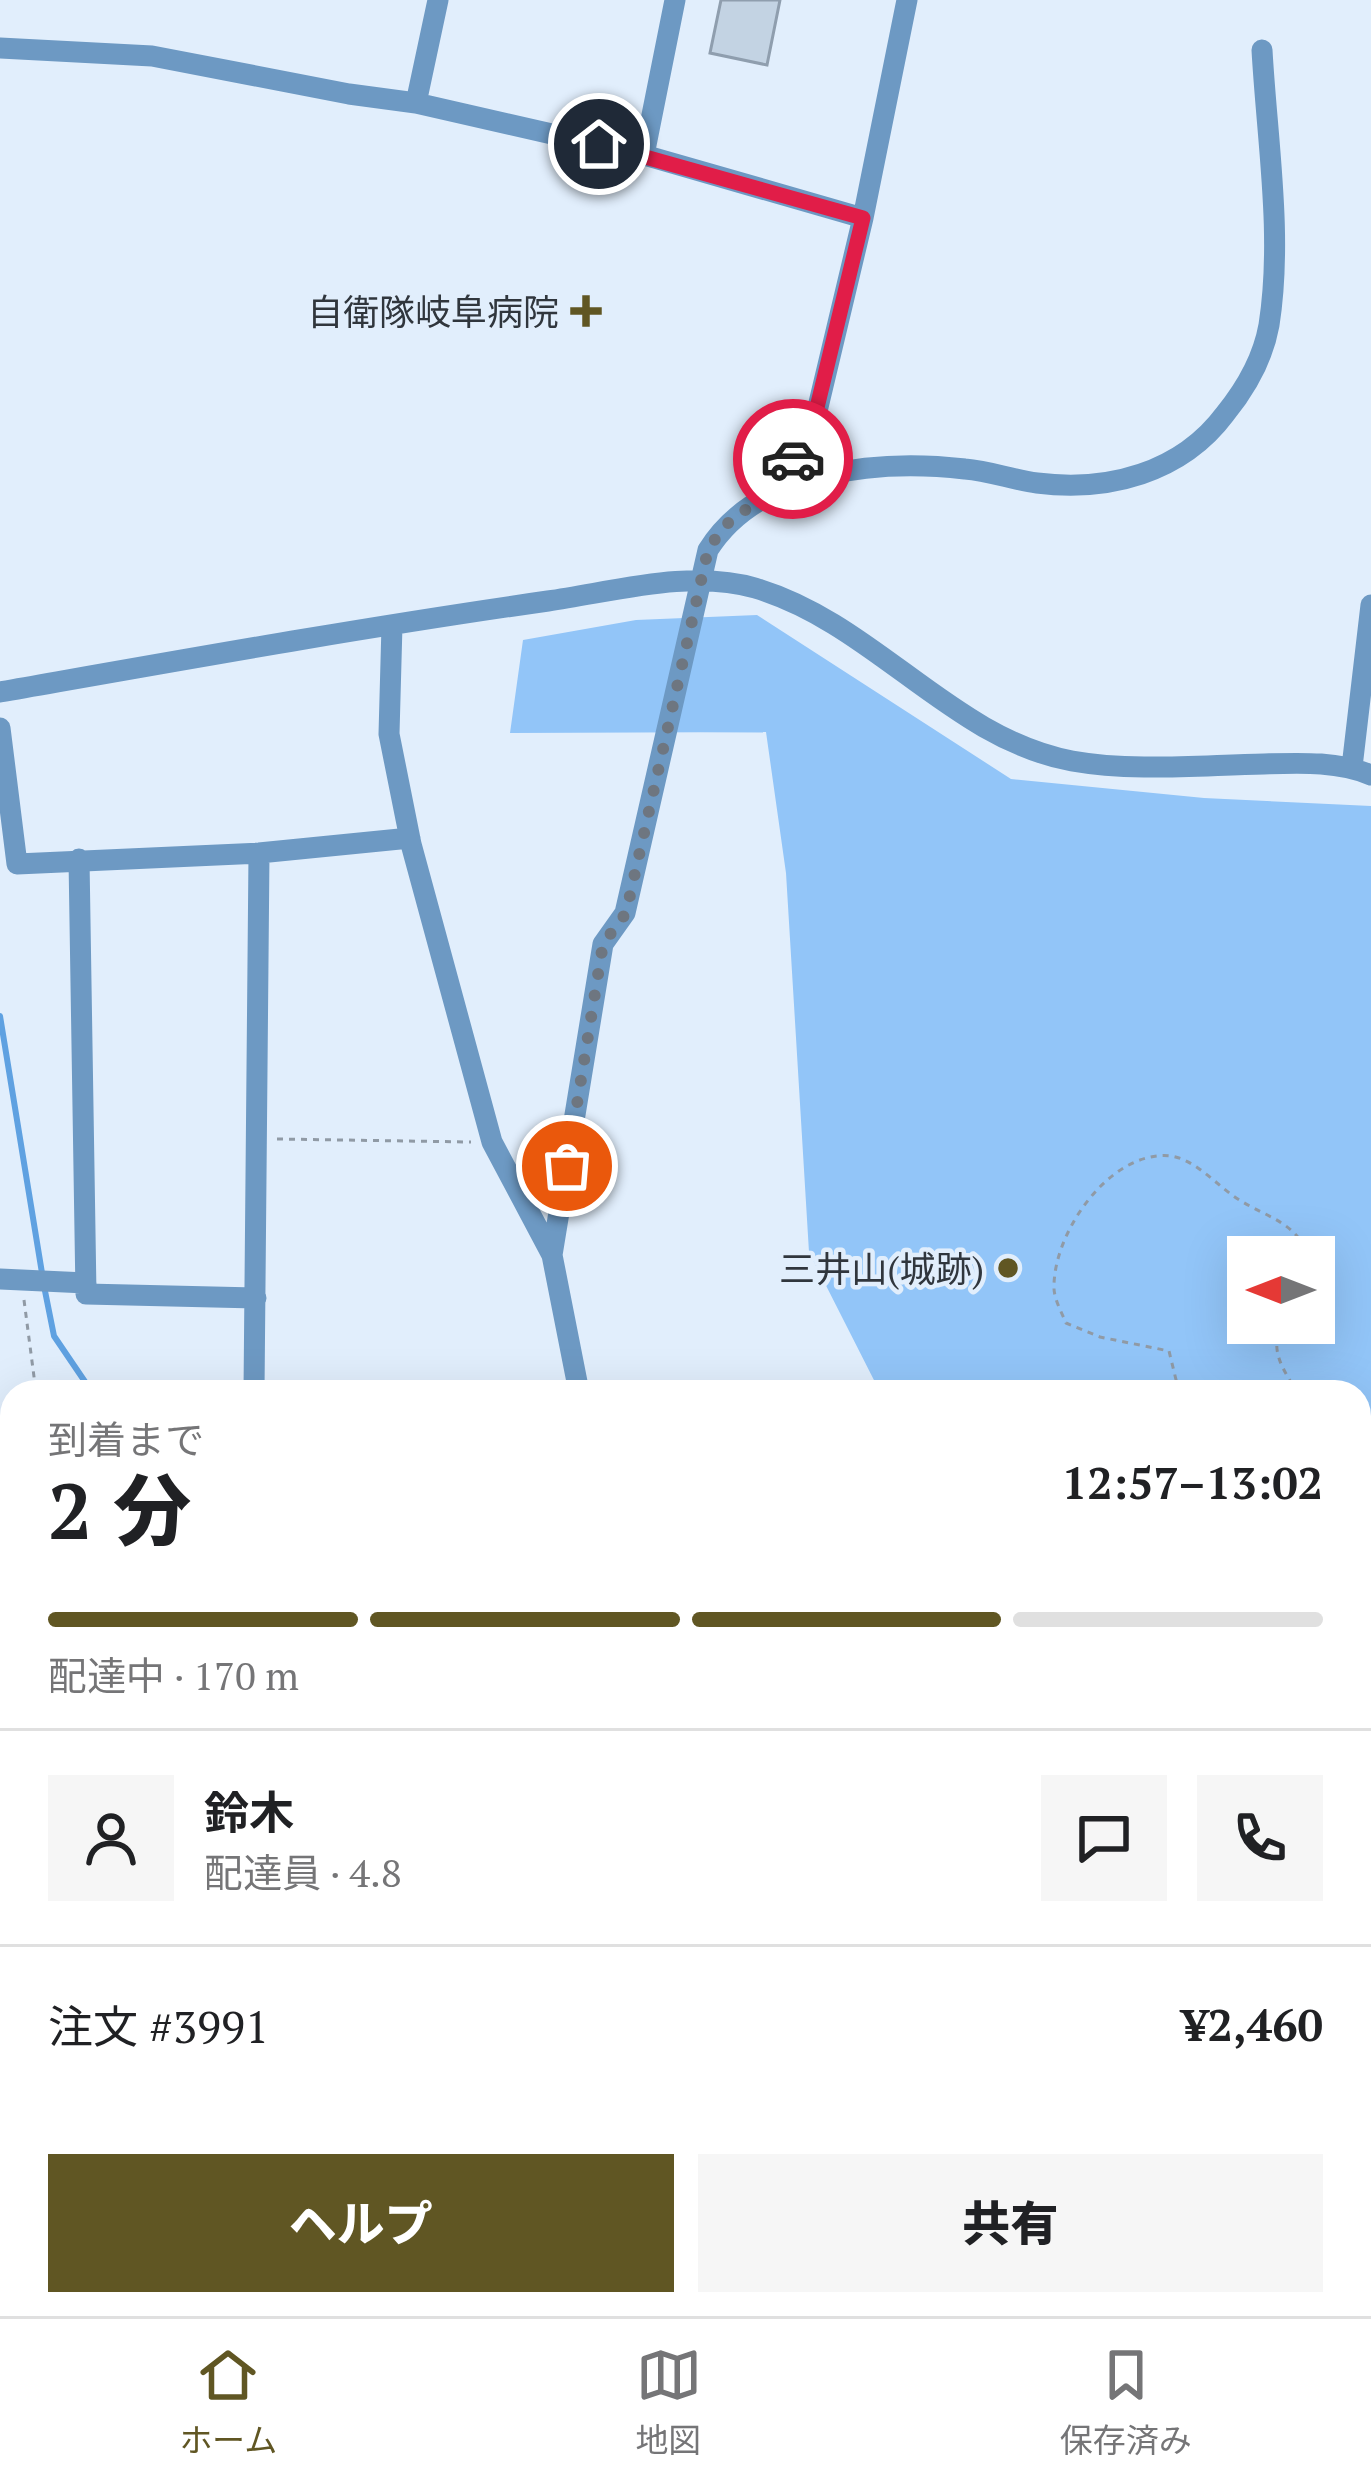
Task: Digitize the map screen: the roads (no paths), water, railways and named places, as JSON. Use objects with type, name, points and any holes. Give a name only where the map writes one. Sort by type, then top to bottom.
[{"type":"street","points":[[416,103],[438,0]]},
{"type":"street","points":[[644,154],[675,0]]},
{"type":"street","points":[[770,496],[812,428],[863,218],[907,0]]},
{"type":"street","points":[[0,48],[152,56],[416,103],[644,154],[863,218]]},
{"type":"street","points":[[552,1255],[603,944],[626,913],[708,550],[723,527],[757,501],[815,478],[890,467],[966,469],[1040,484],[1111,484],[1179,458],[1213,431],[1243,392],[1262,354],[1269,324],[1273,246],[1262,50]]},
{"type":"street","points":[[0,692],[392,625],[704,580],[752,587],[796,603],[851,631],[972,719],[1013,742],[1072,761],[1362,771],[1371,605]]},
{"type":"street","points":[[392,625],[389,734],[410,838],[492,1142],[552,1255],[577,1380]]},
{"type":"street","points":[[0,728],[17,864],[259,853],[410,838]]},
{"type":"street","points":[[254,1380],[259,853]]},
{"type":"street","points":[[79,859],[86,1294],[256,1298]]},
{"type":"street","points":[[10,1280],[86,1282]]},
{"type":"waterway","points":[[0,1016],[42,1273]]},
{"type":"waterway","points":[[44,1286],[54,1336],[84,1380]]},
{"type":"place","name":"自衛隊岐阜病院","points":[[586,311]]},
{"type":"place","name":"三井山(城跡)","points":[[1008,1268]]}]
